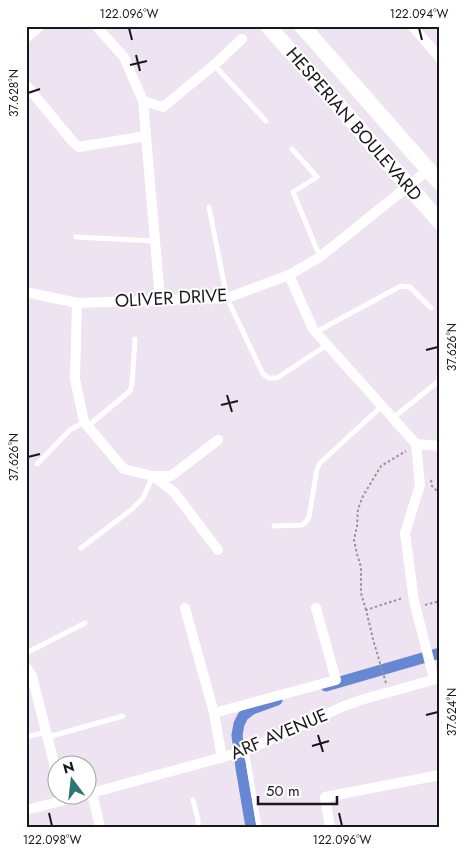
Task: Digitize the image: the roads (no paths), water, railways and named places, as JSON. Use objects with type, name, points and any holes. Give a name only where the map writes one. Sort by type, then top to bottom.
[{"type":"main road","name":"HESPERIAN BOULEVARD","points":[[268,26],[440,222]]},
{"type":"main road","name":"HESPERIAN BOULEVARD","points":[[302,26],[440,183]]},
{"type":"street","points":[[26,38],[40,26]]},
{"type":"street","points":[[96,26],[124,57],[143,101],[160,300]]},
{"type":"street","points":[[412,26],[439,55]]},
{"type":"street","points":[[143,101],[163,107],[242,39]]},
{"type":"street","points":[[26,85],[73,142],[80,146],[146,136]]},
{"type":"street","name":"OLIVER DRIVE","points":[[26,292],[77,302],[227,298],[289,275],[320,257],[428,170]]},
{"type":"street","points":[[289,275],[312,329],[416,444],[420,485],[405,533],[414,602],[431,664],[437,678]]},
{"type":"street","points":[[77,302],[75,379],[86,424],[124,469],[153,476],[171,476],[218,440]]},
{"type":"street","points":[[416,444],[440,446]]},
{"type":"street","points":[[153,476],[174,492],[218,550]]},
{"type":"street","points":[[185,608],[214,712],[222,758]]},
{"type":"street","points":[[214,712],[336,680],[316,608]]},
{"type":"street","points":[[26,668],[32,676],[52,756]]},
{"type":"street","name":"ARF AVENUE","points":[[98,791],[245,751],[344,706],[437,678]]},
{"type":"street","points":[[330,827],[325,797],[440,775]]},
{"type":"street","points":[[26,810],[48,803]]},
{"type":"street","points":[[94,806],[100,827]]},
{"type":"lane","points":[[214,65],[266,121]]},
{"type":"lane","points":[[292,149],[317,177],[293,192],[320,257]]},
{"type":"lane","points":[[209,207],[227,298],[263,374],[269,378],[277,378],[327,344]]},
{"type":"lane","points":[[76,237],[155,241]]},
{"type":"lane","points":[[316,332],[401,286],[410,287],[431,308]]},
{"type":"lane","points":[[37,464],[70,430],[86,424],[130,392],[135,339]]},
{"type":"lane","points":[[393,418],[440,380]]},
{"type":"lane","points":[[274,526],[302,526],[305,523],[309,517],[317,469],[320,462],[382,406]]},
{"type":"lane","points":[[81,548],[131,510],[143,498],[153,476]]},
{"type":"lane","points":[[26,653],[86,623]]},
{"type":"lane","points":[[26,737],[47,735],[123,716]]},
{"type":"lane","points":[[245,751],[259,827]]},
{"type":"lane","points":[[193,800],[198,827]]},
{"type":"waterway","points":[[326,686],[440,653]]},
{"type":"waterway","points":[[251,827],[237,735],[239,724],[243,716],[252,709],[277,700]]}]
